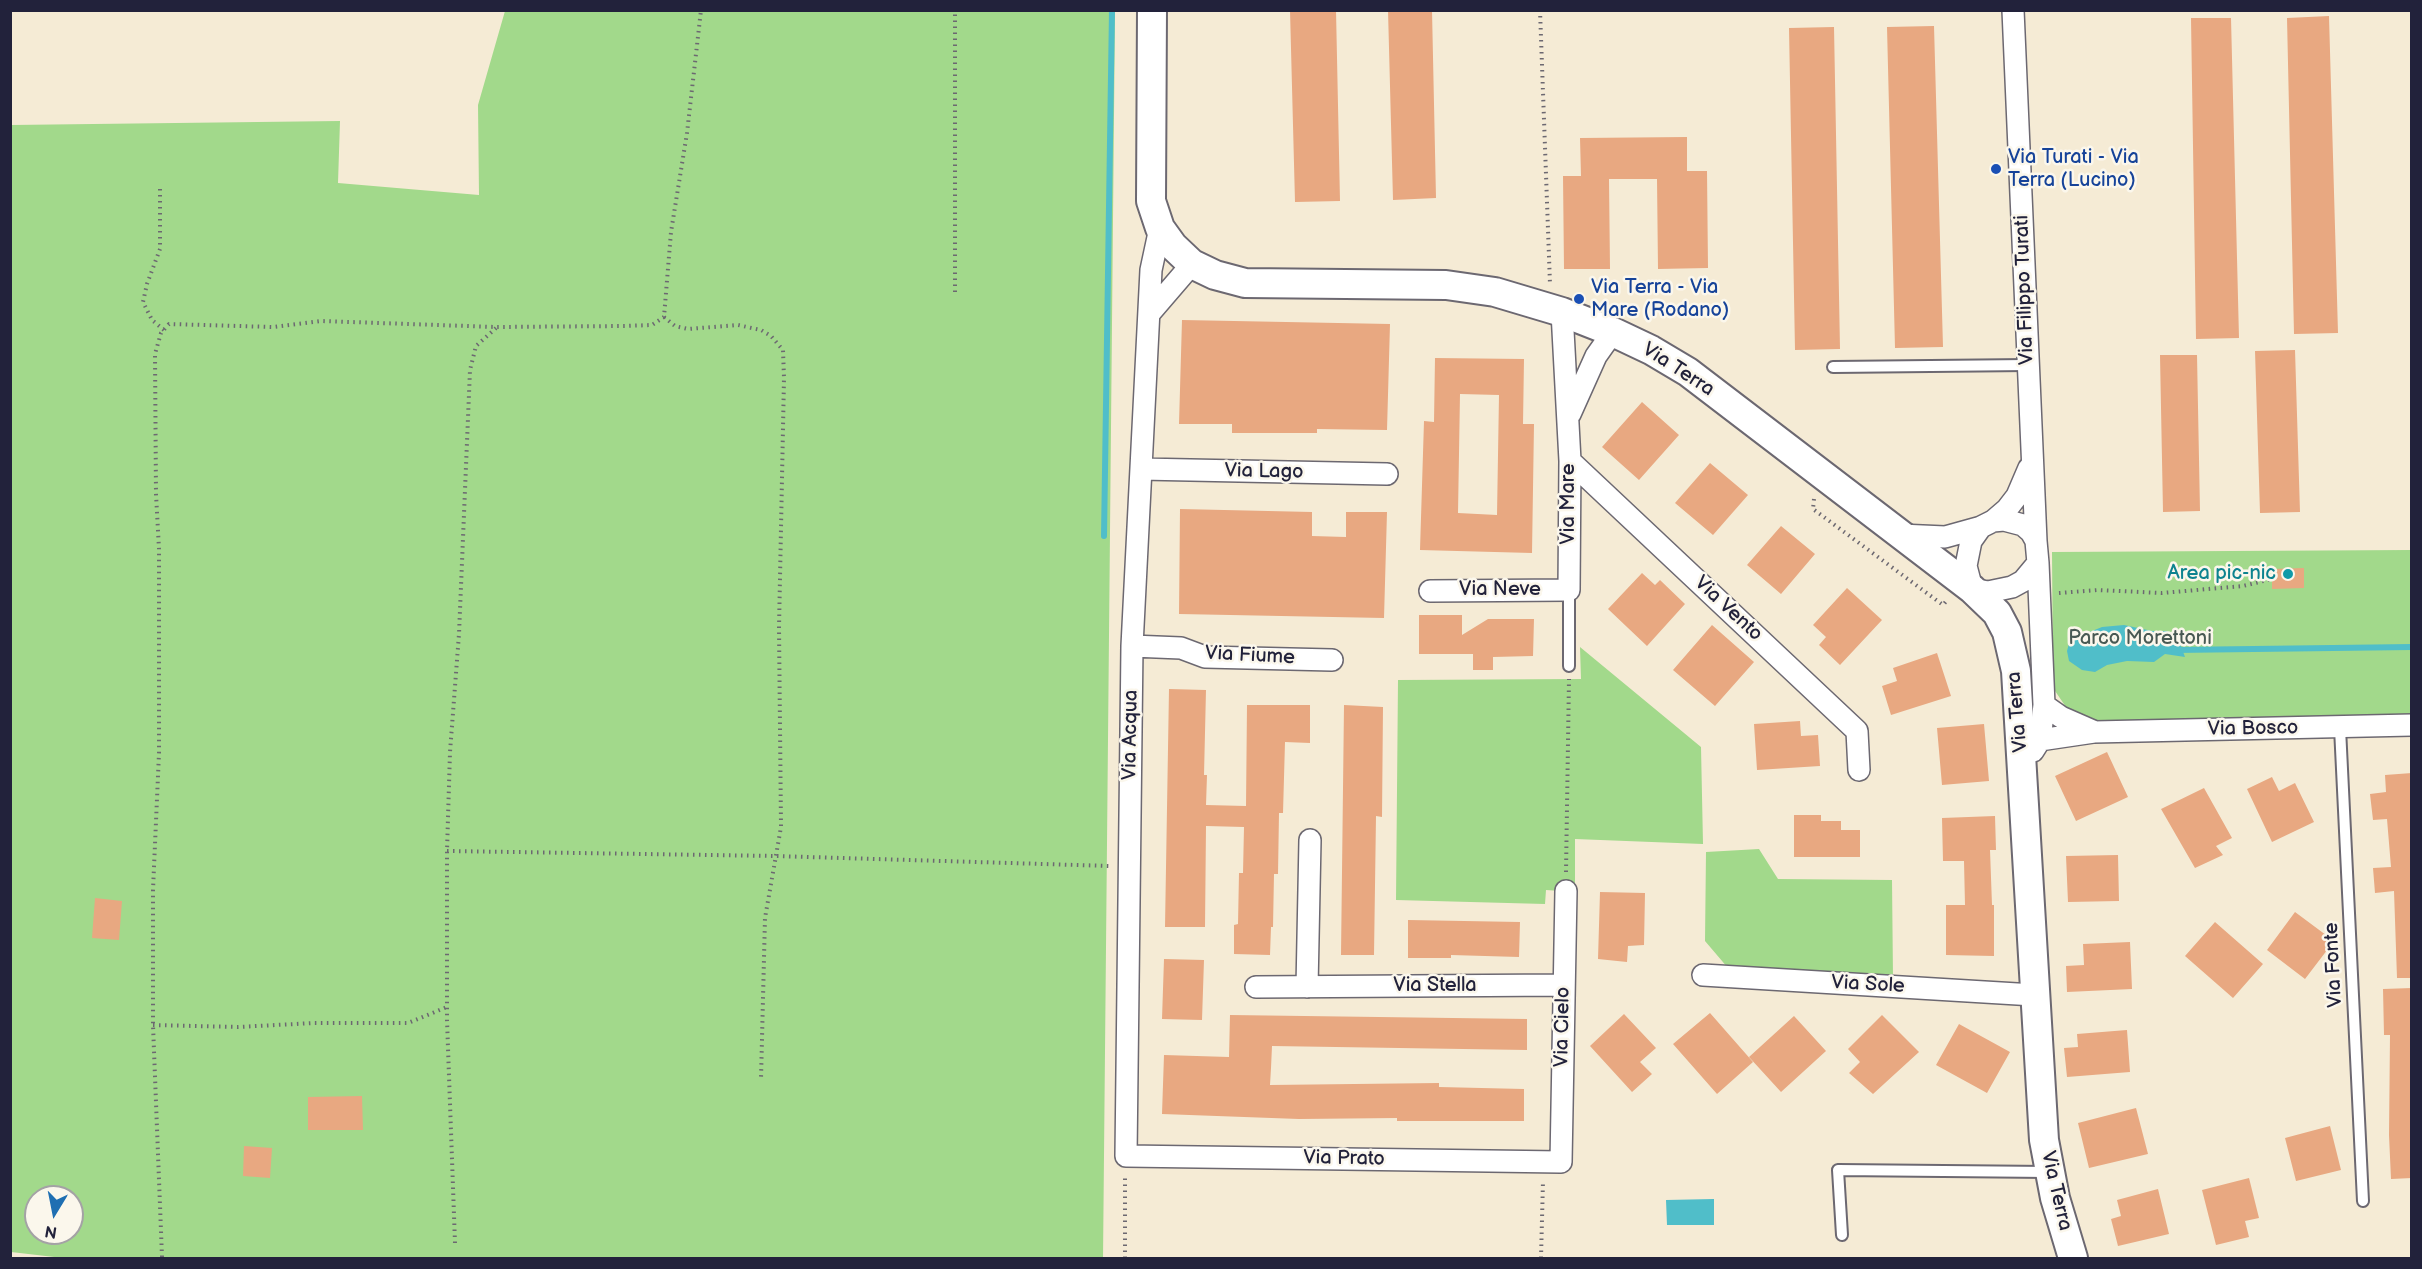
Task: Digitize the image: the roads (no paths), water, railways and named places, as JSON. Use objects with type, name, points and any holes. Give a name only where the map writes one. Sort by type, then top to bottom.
[{"type":"street","points":[[1152,10],[1151,201],[1160,228]]},
{"type":"street","name":"Via Filippo Turati","points":[[2013,10],[2036,541]]},
{"type":"street","name":"Via Terra","points":[[1160,228],[1173,246],[1192,264],[1215,275],[1245,283],[1446,285],[1495,292],[1553,309],[1613,332],[1651,350],[1688,372],[1900,535],[1962,592],[1996,613],[2007,632],[2016,671],[2023,763],[2040,1099],[2049,1172],[2073,1258]]},
{"type":"street","name":"Via Acqua","points":[[1126,1156],[1132,646],[1151,270],[1160,228]]},
{"type":"street","points":[[1149,314],[1192,264]]},
{"type":"street","name":"Via Mare","points":[[1553,309],[1568,417],[1569,590]]},
{"type":"street","name":"Via Mare","points":[[1568,417],[1596,356],[1613,332]]},
{"type":"street","name":"Via Vento","points":[[1570,460],[1857,731],[1859,770]]},
{"type":"street","name":"Via Filippo Turati","points":[[1900,535],[1945,537],[1987,524],[2007,509],[2017,496],[2032,462]]},
{"type":"street","name":"Via Lago","points":[[1141,469],[1387,474]]},
{"type":"street","points":[[2004,520],[2023,525],[2036,541],[2038,563],[2023,581],[2012,587],[1988,592],[1962,592],[1967,552],[1971,541],[1987,524],[2004,520]]},
{"type":"street","name":"Via Terra","points":[[2023,763],[2040,740],[2044,705],[2038,563]]},
{"type":"street","name":"Via Neve","points":[[1430,591],[1569,590]]},
{"type":"street","name":"Via Fiume","points":[[1132,646],[1180,648],[1205,657],[1332,660]]},
{"type":"street","name":"Via Bosco","points":[[2044,705],[2061,717],[2094,732]]},
{"type":"street","name":"Via Bosco","points":[[2040,740],[2094,732],[2412,725]]},
{"type":"street","points":[[1307,987],[1310,840]]},
{"type":"street","name":"Via Cielo","points":[[1552,1162],[1563,985],[1566,891]]},
{"type":"street","name":"Via Sole","points":[[1703,975],[2034,995]]},
{"type":"street","name":"Via Stella","points":[[1256,987],[1563,985]]},
{"type":"street","name":"Via Prato","points":[[1126,1156],[1552,1162]]},
{"type":"lane","points":[[1833,366],[2028,365]]},
{"type":"lane","points":[[1569,590],[1569,666]]},
{"type":"lane","name":"Via Fonte","points":[[2340,728],[2363,1202]]},
{"type":"lane","points":[[1842,1235],[1838,1170],[2049,1172]]},
{"type":"water","points":[[2124,625],[2152,631],[2167,631],[2179,641],[2185,657],[2165,654],[2154,662],[2127,661],[2107,665],[2095,672],[2082,670],[2069,661],[2067,651],[2070,640],[2102,627]]},
{"type":"water","points":[[1714,1199],[1714,1225],[1667,1225],[1666,1200]]},
{"type":"waterway","points":[[1104,536],[1112,10]]},
{"type":"waterway","points":[[2174,650],[2412,647]]},
{"type":"place","name":"Via Turati - Via Terra (Lucino)","points":[[1996,169]]},
{"type":"place","name":"Via Terra - Via Mare (Rodano)","points":[[1579,299]]},
{"type":"place","name":"Area pic-nic","points":[[2288,574]]},
{"type":"park label","name":"Parco Morettoni","points":[[2140,639]]}]
